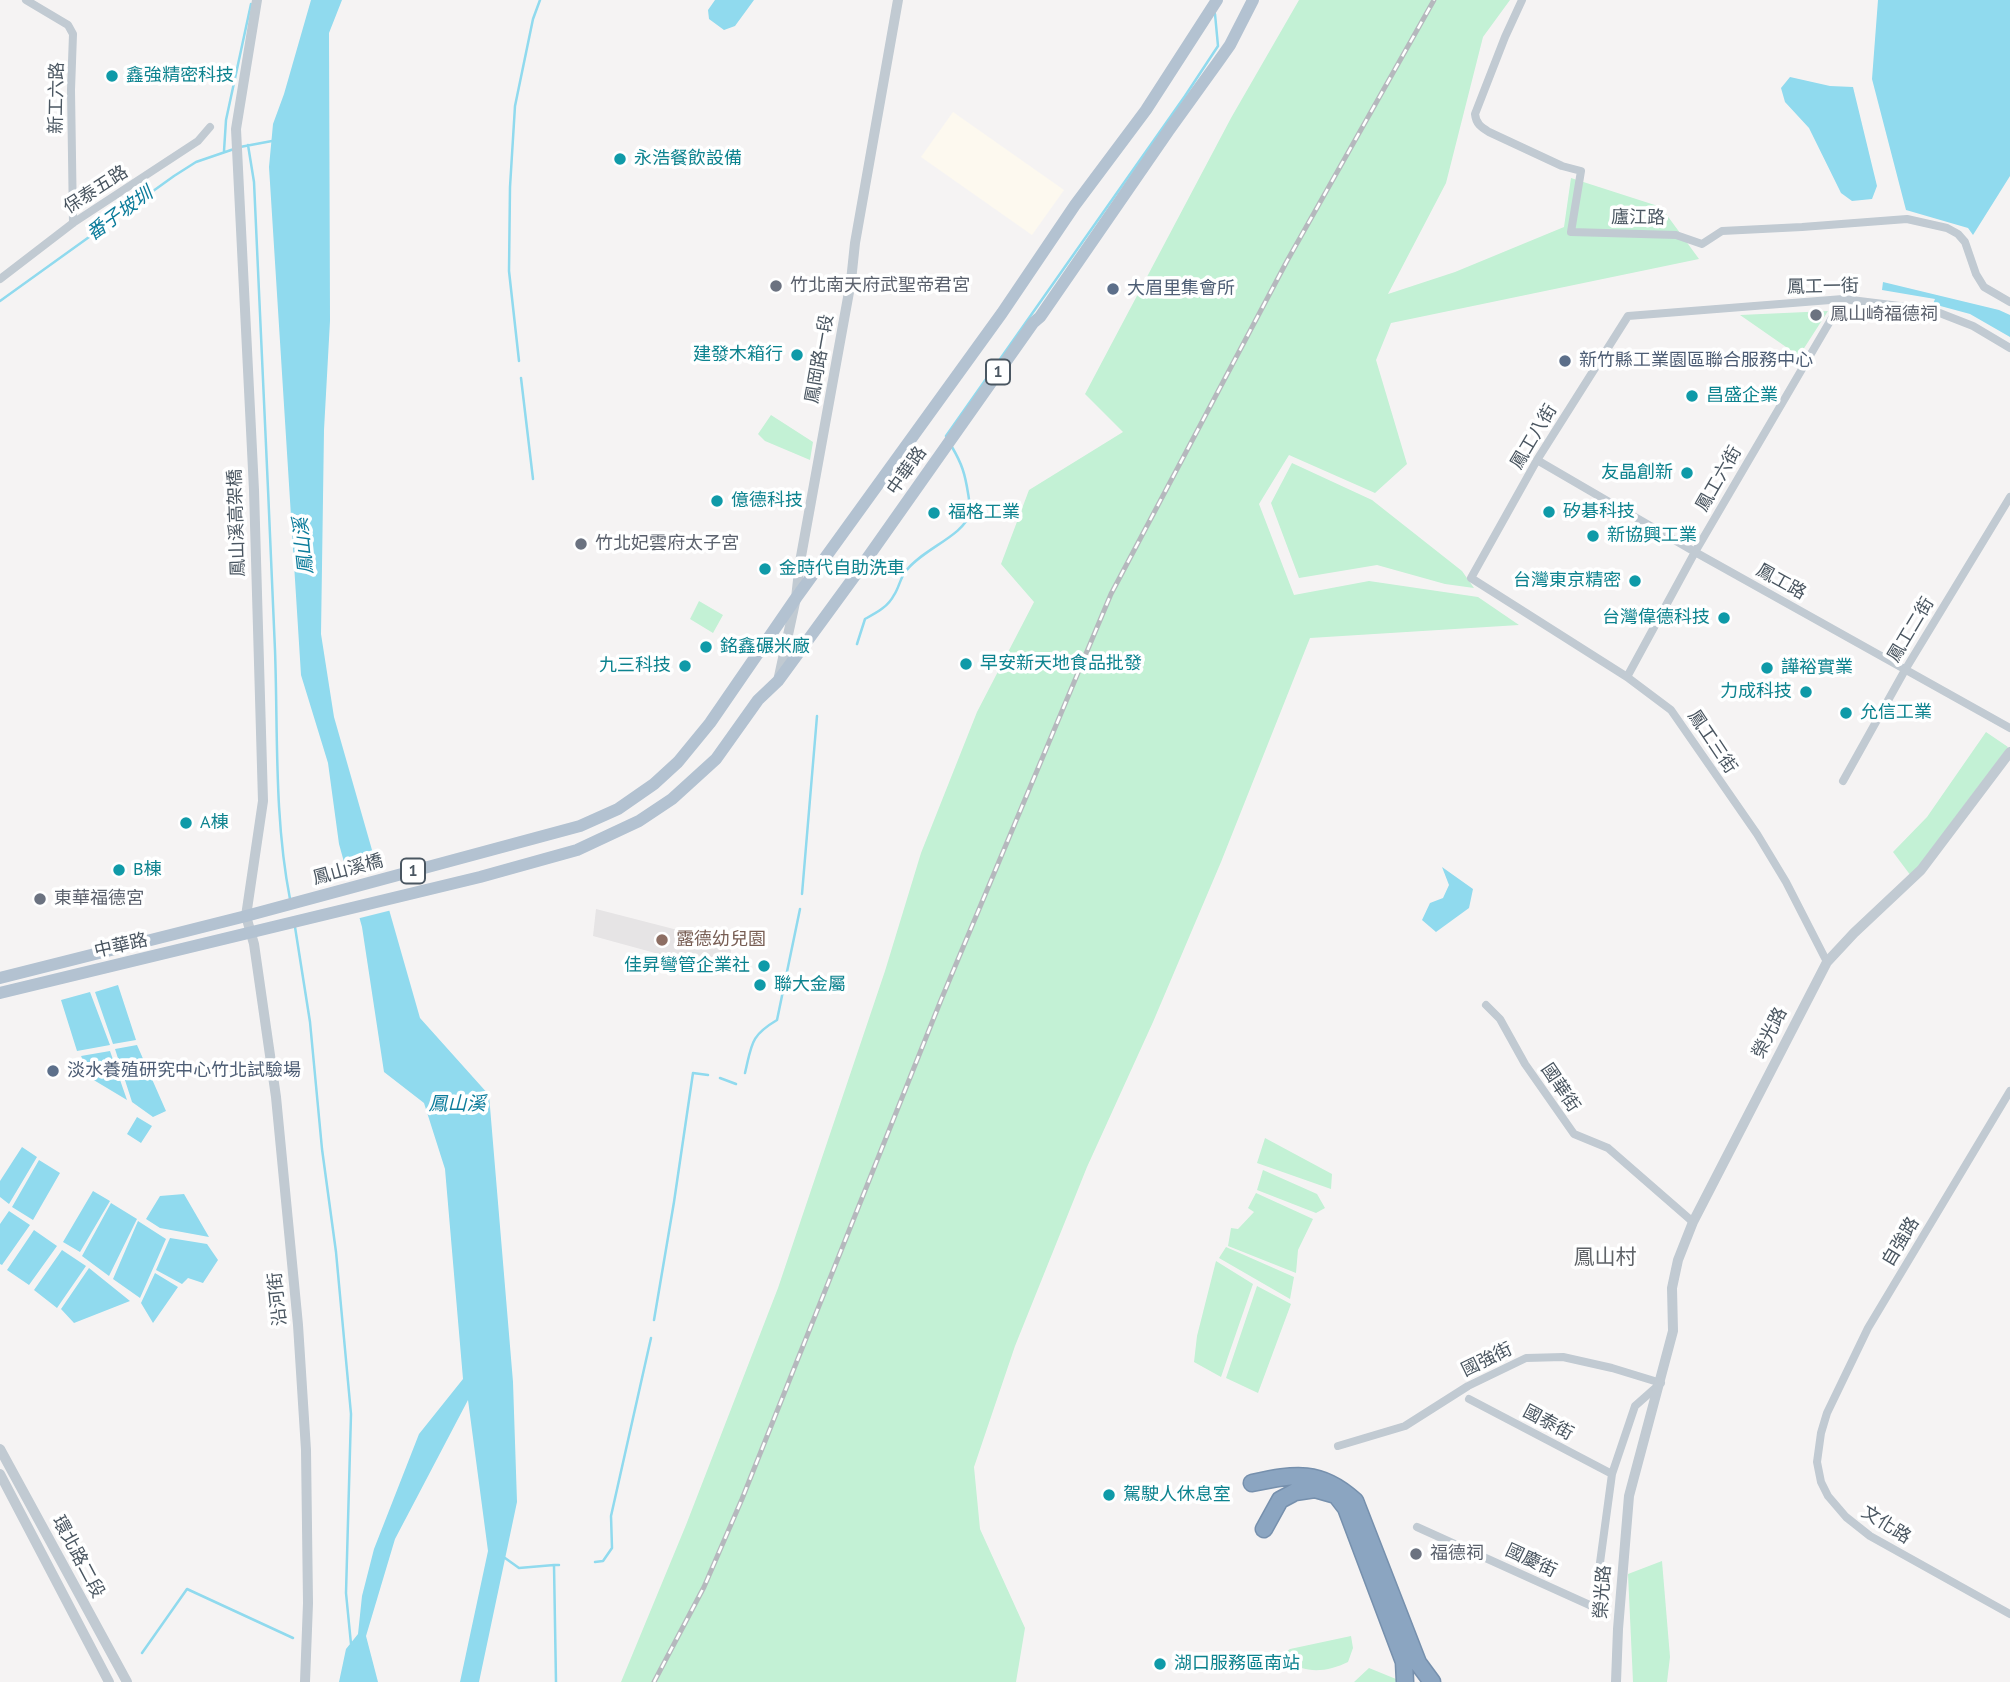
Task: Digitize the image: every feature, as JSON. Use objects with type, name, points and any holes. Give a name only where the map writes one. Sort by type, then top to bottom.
[{"type":"highway","points":[[1252,1483],[1290,1475],[1317,1477],[1339,1487],[1354,1501],[1418,1663],[1432,1682]]},
{"type":"highway","points":[[1264,1529],[1280,1500],[1295,1492],[1315,1489],[1336,1495],[1346,1508],[1404,1662],[1405,1682]]},
{"type":"main road","name":"中華路","points":[[580,826],[618,809],[654,784],[678,762],[710,723],[796,598],[1002,313],[1075,205],[1146,110],[1217,0]]},
{"type":"main road","name":"中華路","points":[[0,993],[480,877],[577,850],[639,821],[672,799],[716,758],[758,700],[778,681],[862,566],[1230,45],[1253,0]]},
{"type":"main road","name":"鳳山溪橋","points":[[246,916],[580,826]]},
{"type":"main road","name":"中華路","points":[[0,978],[246,916]]},
{"type":"street","name":"新工六路","points":[[26,0],[68,24],[73,34],[71,90],[74,223]]},
{"type":"street","name":"鳳山溪高架橋","points":[[246,916],[262,801],[254,490],[236,129],[257,0]]},
{"type":"street","name":"鳳岡路一段","points":[[778,681],[796,598],[800,562],[898,0]]},
{"type":"street","name":"廬江路","points":[[1522,0],[1504,37],[1475,114],[1476,121],[1489,132],[1562,166],[1581,171],[1572,232],[1676,235],[1702,244],[1722,230],[1907,219],[1947,228],[1958,234],[1965,242],[1976,274],[1984,287],[2010,302]]},
{"type":"street","name":"保泰五路","points":[[0,279],[74,223],[198,141],[209,127]]},
{"type":"street","name":"鳳工一街","points":[[1628,316],[1843,299],[1931,310],[1973,326],[2010,348]]},
{"type":"street","name":"鳳工六街","points":[[1627,677],[1695,552],[1843,299]]},
{"type":"street","name":"鳳工八街","points":[[1471,578],[1537,460],[1628,316]]},
{"type":"street","name":"鳳工路","points":[[1537,460],[2010,729]]},
{"type":"street","name":"鳳工二街","points":[[1843,781],[1905,670],[2010,497]]},
{"type":"street","name":"鳳工三街","points":[[1471,578],[1627,677],[1671,710],[1764,846],[1786,882],[1827,962]]},
{"type":"street","name":"榮光路","points":[[1616,1682],[1629,1496],[1673,1331],[1672,1287],[1678,1260],[1693,1222],[1827,962],[1921,870],[2010,752]]},
{"type":"street","name":"沿河街","points":[[246,916],[254,944],[276,1097],[299,1337],[306,1450],[308,1603],[305,1682]]},
{"type":"street","name":"國華街","points":[[1486,1004],[1500,1019],[1525,1064],[1574,1134],[1608,1148],[1693,1222]]},
{"type":"street","name":"自強路","points":[[1827,1413],[1868,1328],[2010,1091]]},
{"type":"street","name":"國強街","points":[[1338,1446],[1405,1426],[1468,1386],[1526,1358],[1563,1357],[1612,1367],[1661,1383]]},
{"type":"street","name":"榮光路","points":[[1594,1607],[1612,1475],[1635,1406],[1661,1383]]},
{"type":"street","name":"國泰街","points":[[1469,1399],[1612,1475]]},
{"type":"street","name":"文化路","points":[[1827,1413],[1817,1462],[1821,1482],[1828,1496],[1846,1517],[1870,1536],[2010,1614]]},
{"type":"street","name":"環北路二段","points":[[0,1449],[127,1682]]},
{"type":"street","name":"環北路二段","points":[[0,1474],[109,1682]]},
{"type":"street","name":"國慶街","points":[[1417,1527],[1594,1607]]},
{"type":"shaded area","points":[[953,112],[1064,190],[1032,235],[921,157]]},
{"type":"shaded area","name":"露德幼兒園","points":[[596,909],[732,944],[728,973],[593,936]]},
{"type":"green space","points":[[1299,0],[1510,0],[1483,37],[1446,183],[1388,294],[1455,272],[1564,227],[1571,178],[1661,207],[1699,259],[1391,323],[1376,360],[1407,464],[1375,493],[1289,455],[1259,504],[1294,595],[1369,581],[1478,597],[1519,625],[1310,638],[1221,862],[1153,1022],[1087,1167],[1015,1346],[974,1467],[980,1529],[1025,1628],[1016,1682],[621,1682],[686,1525],[778,1288],[885,971],[921,853],[977,712],[1034,602],[1001,564],[1029,490],[1123,432],[1085,394],[1231,118]]},
{"type":"green space","points":[[1828,311],[1799,356],[1740,315]]},
{"type":"green space","points":[[771,415],[813,442],[810,460],[765,441],[758,434]]},
{"type":"green space","points":[[1292,463],[1372,500],[1462,571],[1474,588],[1445,584],[1377,565],[1299,578],[1271,503]]},
{"type":"green space","points":[[699,601],[723,615],[713,633],[690,619]]},
{"type":"green space","points":[[1986,732],[2008,747],[1911,876],[1893,852],[1927,817]]},
{"type":"green space","points":[[1265,1138],[1332,1174],[1331,1189],[1257,1163]]},
{"type":"green space","points":[[1263,1170],[1317,1194],[1325,1208],[1316,1213],[1257,1190]]},
{"type":"green space","points":[[1256,1193],[1313,1219],[1298,1250],[1296,1273],[1228,1246],[1231,1228],[1238,1229],[1254,1212],[1248,1208]]},
{"type":"green space","points":[[1226,1247],[1294,1277],[1290,1299],[1219,1258]]},
{"type":"green space","points":[[1216,1261],[1253,1284],[1221,1377],[1194,1362],[1197,1336]]},
{"type":"green space","points":[[1257,1286],[1291,1304],[1258,1393],[1226,1378]]},
{"type":"green space","points":[[1662,1561],[1670,1657],[1667,1682],[1633,1682],[1628,1574]]},
{"type":"green space","points":[[1351,1636],[1353,1648],[1348,1662],[1340,1665],[1324,1670],[1308,1670],[1286,1659],[1285,1653],[1290,1649]]},
{"type":"green space","points":[[1369,1668],[1396,1679],[1396,1682],[1354,1682]]},
{"type":"water","name":"鳳山溪","points":[[311,0],[342,0],[329,33],[330,321],[324,430],[321,634],[334,717],[420,1018],[489,1095],[513,1382],[517,1502],[479,1682],[460,1682],[488,1551],[468,1400],[395,1539],[366,1636],[378,1682],[339,1682],[346,1649],[358,1634],[362,1596],[374,1549],[419,1434],[463,1379],[445,1169],[424,1103],[384,1072],[362,927],[339,844],[328,763],[301,675],[269,167],[273,124]]},
{"type":"water","points":[[715,0],[754,0],[735,26],[724,30],[709,19],[708,10]]},
{"type":"water","points":[[1878,0],[2010,0],[2010,176],[1973,235],[1968,228],[1906,210],[1872,79]]},
{"type":"water","points":[[1790,77],[1830,86],[1853,87],[1877,186],[1872,199],[1852,201],[1841,193],[1809,128],[1785,102],[1781,88]]},
{"type":"water","points":[[1883,282],[1999,310],[2010,315],[2010,337],[1970,314],[1933,304],[1935,299],[1882,290]]},
{"type":"water","points":[[1442,867],[1473,889],[1469,908],[1436,932],[1422,920],[1430,903],[1443,898],[1449,885]]},
{"type":"water","points":[[118,985],[136,1040],[113,1044],[95,992]]},
{"type":"water","points":[[90,992],[110,1045],[77,1051],[61,1000]]},
{"type":"water","points":[[137,1045],[166,1111],[153,1117],[132,1102],[115,1049]]},
{"type":"water","points":[[110,1051],[127,1100],[92,1079],[81,1056]]},
{"type":"water","points":[[137,1117],[152,1126],[141,1143],[127,1134]]},
{"type":"water","points":[[22,1147],[37,1157],[9,1204],[0,1197],[0,1181]]},
{"type":"water","points":[[39,1160],[60,1173],[33,1220],[12,1207]]},
{"type":"water","points":[[93,1191],[110,1201],[80,1252],[63,1242]]},
{"type":"water","points":[[184,1194],[209,1237],[160,1228],[146,1219],[160,1196]]},
{"type":"water","points":[[111,1203],[137,1219],[109,1276],[82,1256]]},
{"type":"water","points":[[9,1211],[30,1225],[2,1265],[0,1224]]},
{"type":"water","points":[[138,1221],[166,1239],[140,1298],[113,1279]]},
{"type":"water","points":[[34,1230],[57,1246],[29,1285],[7,1270]]},
{"type":"water","points":[[170,1238],[207,1244],[218,1260],[203,1283],[188,1278],[182,1284],[156,1270]]},
{"type":"water","points":[[62,1250],[86,1266],[57,1308],[34,1290]]},
{"type":"water","points":[[89,1268],[130,1301],[74,1323],[61,1309]]},
{"type":"water","points":[[155,1273],[178,1287],[153,1323],[141,1303]]},
{"type":"pier","points":[[380,867],[392,910],[356,919],[344,876]]},
{"type":"waterway","points":[[519,361],[509,271],[510,187],[515,106],[533,19],[540,0]]},
{"type":"waterway","points":[[224,151],[226,120],[251,4]]},
{"type":"waterway","points":[[947,439],[946,436],[1218,46],[1215,14]]},
{"type":"waterway","points":[[240,147],[272,141]]},
{"type":"waterway","points":[[248,145],[254,182],[260,299],[279,806],[290,899]]},
{"type":"waterway","name":"番子坡圳","points":[[0,301],[174,176],[196,162],[234,149]]},
{"type":"waterway","points":[[521,378],[533,479]]},
{"type":"waterway","points":[[857,644],[865,619],[888,603],[913,563],[966,522],[970,509],[967,486],[961,464],[952,447]]},
{"type":"waterway","points":[[802,894],[817,716]]},
{"type":"waterway","points":[[745,1073],[757,1036],[777,1020],[800,909]]},
{"type":"waterway","points":[[295,927],[310,1022],[351,1414],[346,1593],[351,1644]]},
{"type":"waterway","points":[[654,1320],[693,1073],[708,1075]]},
{"type":"waterway","points":[[720,1078],[736,1084]]},
{"type":"waterway","points":[[595,1562],[603,1561],[612,1548],[611,1516],[651,1338]]},
{"type":"waterway","points":[[505,1558],[519,1568],[554,1565]]},
{"type":"waterway","points":[[556,1682],[554,1565],[559,1565]]},
{"type":"waterway","points":[[142,1653],[187,1589],[293,1638]]},
{"type":"railway","points":[[654,1682],[704,1587],[742,1499],[941,1000],[1111,594],[1287,261],[1434,0]]},
{"type":"place","name":"鑫強精密科技","points":[[112,76]]},
{"type":"place","name":"永浩餐飲設備","points":[[620,159]]},
{"type":"place","name":"竹北南天府武聖帝君宮","points":[[776,286]]},
{"type":"place","name":"大眉里集會所","points":[[1113,289]]},
{"type":"place","name":"鳳山崎福德祠","points":[[1816,315]]},
{"type":"place","name":"建發木箱行","points":[[797,355]]},
{"type":"place","name":"新竹縣工業園區聯合服務中心","points":[[1565,361]]},
{"type":"place","name":"昌盛企業","points":[[1692,396]]},
{"type":"place","name":"友晶創新","points":[[1687,473]]},
{"type":"place","name":"億德科技","points":[[717,501]]},
{"type":"place","name":"矽碁科技","points":[[1549,512]]},
{"type":"place","name":"福格工業","points":[[934,513]]},
{"type":"place","name":"新協興工業","points":[[1593,536]]},
{"type":"place","name":"竹北妃雲府太子宮","points":[[581,544]]},
{"type":"place","name":"金時代自助洗車","points":[[765,569]]},
{"type":"place","name":"台灣東京精密","points":[[1635,581]]},
{"type":"place","name":"台灣偉德科技","points":[[1724,618]]},
{"type":"place","name":"銘鑫碾米廠","points":[[706,647]]},
{"type":"place","name":"早安新天地食品批發","points":[[966,664]]},
{"type":"place","name":"九三科技","points":[[685,666]]},
{"type":"place","name":"譁裕實業","points":[[1767,668]]},
{"type":"place","name":"力成科技","points":[[1806,692]]},
{"type":"place","name":"允信工業","points":[[1846,713]]},
{"type":"place","name":"A棟","points":[[186,823]]},
{"type":"place","name":"B棟","points":[[119,870]]},
{"type":"place","name":"東華福德宮","points":[[40,899]]},
{"type":"place","name":"露德幼兒園","points":[[662,940]]},
{"type":"place","name":"佳昇彎管企業社","points":[[764,966]]},
{"type":"place","name":"聯大金屬","points":[[760,985]]},
{"type":"place","name":"淡水養殖研究中心竹北試驗場","points":[[53,1071]]},
{"type":"place","name":"駕駛人休息室","points":[[1109,1495]]},
{"type":"place","name":"福德祠","points":[[1416,1554]]},
{"type":"place","name":"湖口服務區南站","points":[[1160,1664]]},
{"type":"district","name":"鳳山村","points":[[1605,1258]]}]
